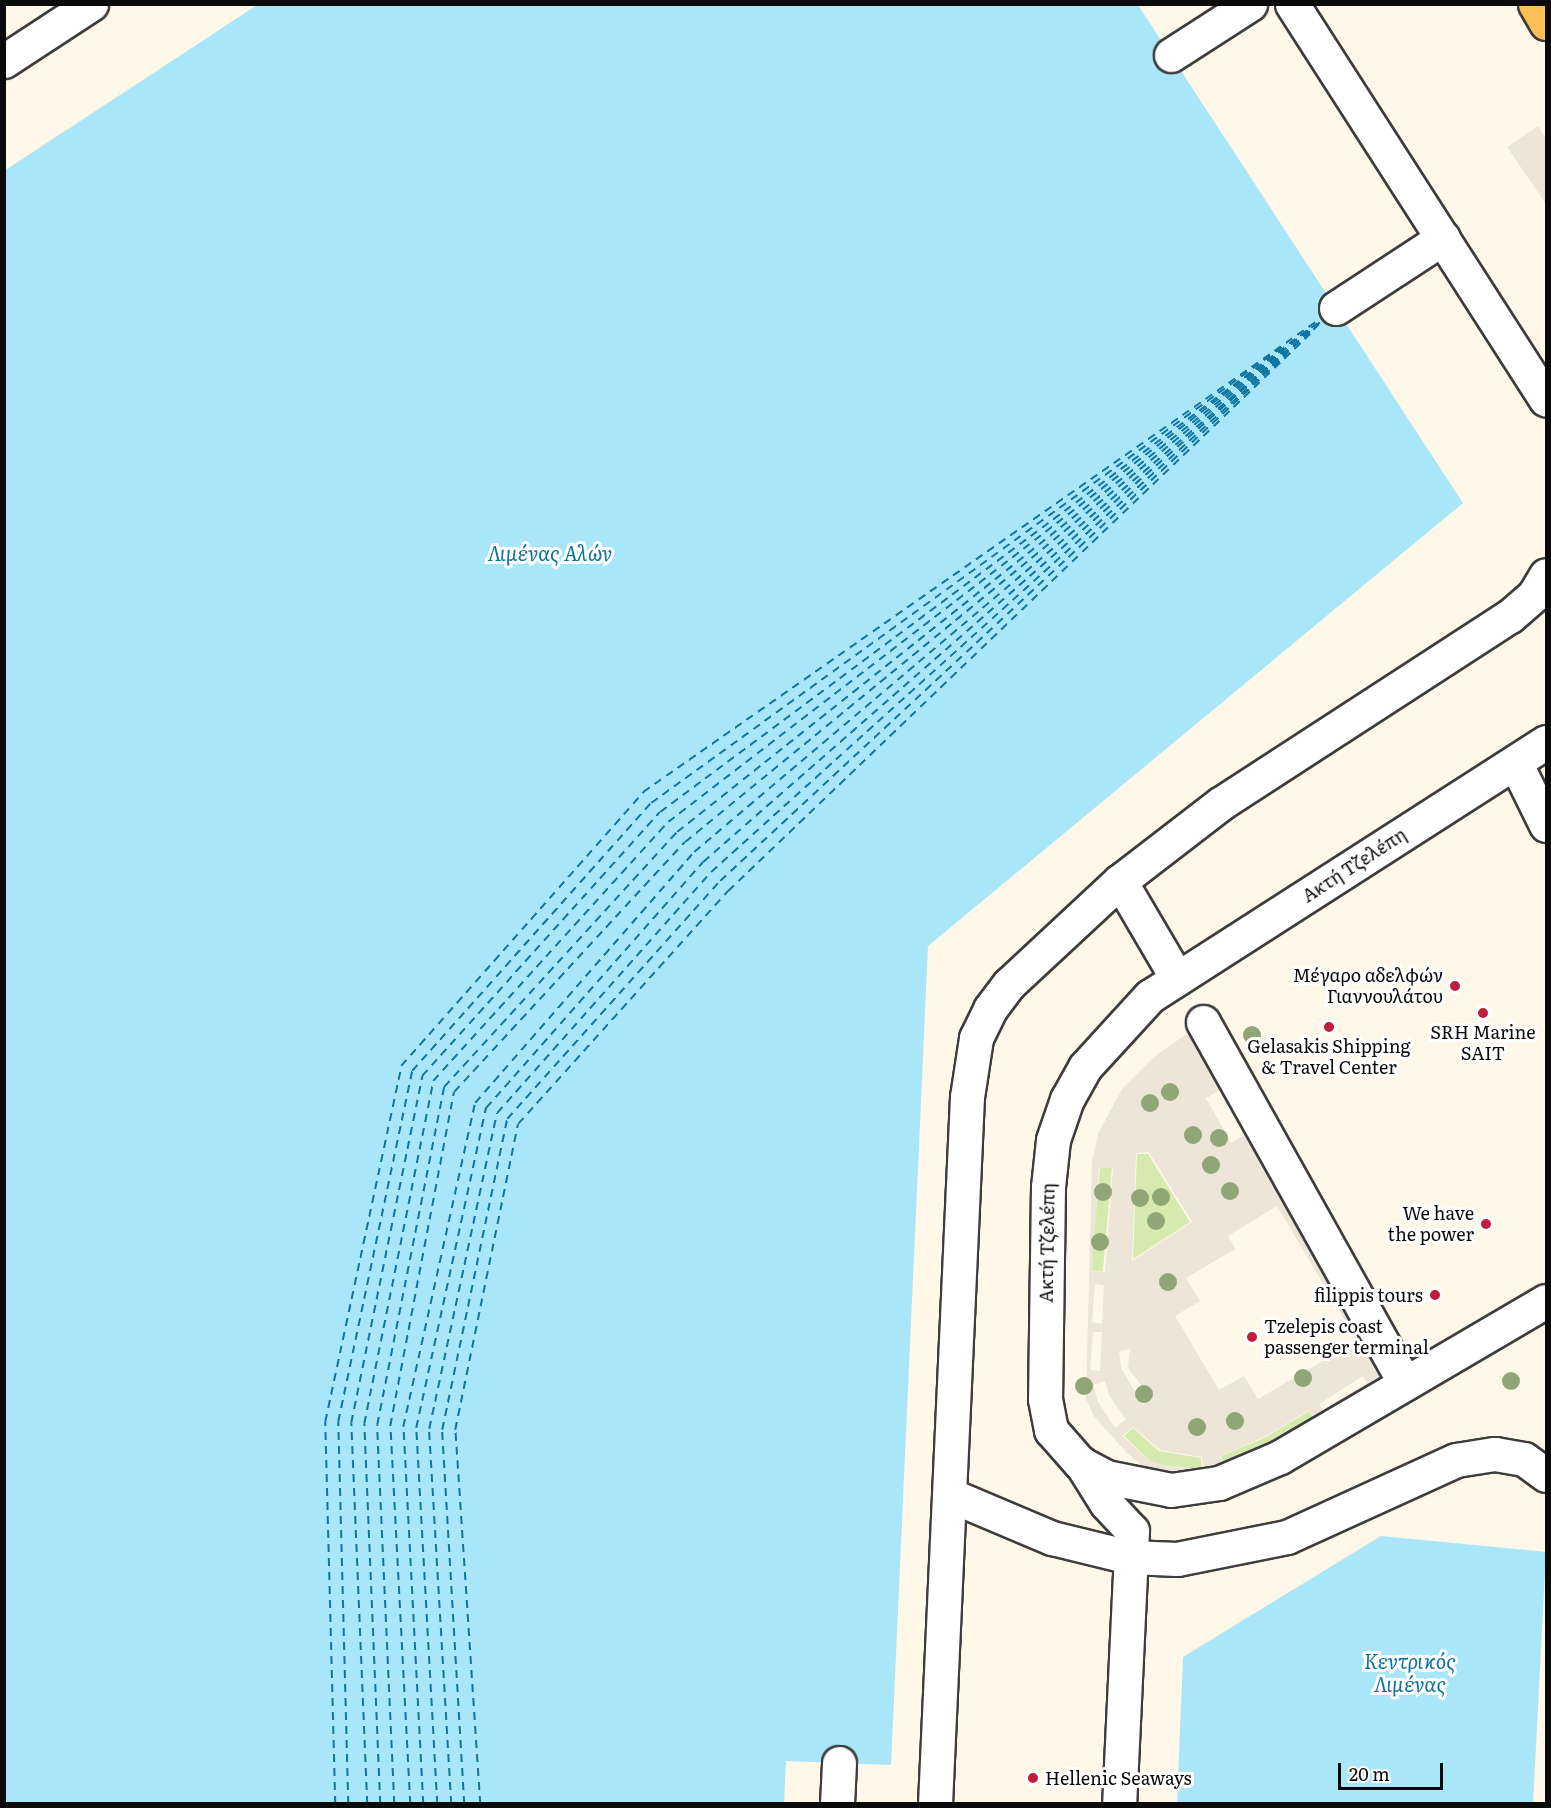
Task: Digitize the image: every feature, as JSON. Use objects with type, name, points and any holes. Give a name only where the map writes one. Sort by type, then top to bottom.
[{"type":"main road","points":[[1535,4],[1546,23]]},
{"type":"street","points":[[4,61],[91,4]]},
{"type":"street","points":[[1171,55],[1250,4]]},
{"type":"street","points":[[1292,4],[1546,399]]},
{"type":"street","points":[[1336,308],[1443,238]]},
{"type":"street","points":[[935,1803],[968,1097],[975,1038],[1009,984],[1120,881],[1220,804],[1510,616],[1534,595],[1546,575]]},
{"type":"street","name":"Ακτή Τζελέπη","points":[[1546,742],[1177,978],[1123,1022],[1085,1067],[1067,1099],[1053,1140],[1047,1187],[1045,1399],[1051,1430],[1080,1463],[1106,1477],[1171,1490],[1219,1483],[1280,1457],[1546,1301]]},
{"type":"street","points":[[1515,762],[1546,825]]},
{"type":"street","points":[[1120,881],[1177,978]]},
{"type":"street","points":[[1203,1022],[1405,1383]]},
{"type":"street","points":[[950,1495],[1052,1538],[1130,1557],[1188,1557],[1287,1537],[1456,1460],[1495,1454],[1524,1459],[1546,1475]]},
{"type":"street","points":[[1080,1463],[1106,1503],[1132,1531],[1119,1803]]},
{"type":"street","points":[[837,1803],[839,1763]]},
{"type":"green space","points":[[1137,1154],[1148,1154],[1190,1222],[1133,1259]]},
{"type":"green space","points":[[1100,1167],[1112,1168],[1103,1272],[1091,1271]]},
{"type":"green space","points":[[1309,1411],[1313,1417],[1252,1453],[1224,1464],[1221,1456],[1266,1437]]},
{"type":"green space","points":[[1133,1428],[1159,1451],[1201,1458],[1202,1469],[1166,1466],[1150,1461],[1124,1436]]},
{"type":"shaded area","points":[[1538,126],[1546,139],[1546,204],[1507,147]]},
{"type":"shaded area","points":[[1202,1023],[1399,1373],[1254,1461],[1168,1478],[1142,1466],[1127,1453],[1094,1416],[1086,1399],[1092,1161],[1099,1132],[1122,1089],[1154,1057]],"holes":[[[1225,1087],[1250,1132],[1231,1143],[1206,1098]],[[1149,1152],[1192,1222],[1132,1261],[1136,1153]],[[1099,1167],[1113,1168],[1105,1272],[1092,1271]],[[1277,1206],[1357,1341],[1258,1399],[1244,1376],[1219,1390],[1175,1316],[1200,1301],[1186,1278],[1235,1249],[1228,1236]],[[1095,1284],[1104,1285],[1102,1324],[1092,1322]],[[1093,1332],[1102,1332],[1100,1371],[1090,1370]],[[1130,1349],[1128,1368],[1151,1398],[1143,1405],[1121,1368],[1119,1351]],[[1363,1376],[1367,1383],[1323,1410],[1319,1404]],[[1105,1381],[1110,1397],[1126,1419],[1115,1428],[1098,1402],[1093,1385]],[[1309,1410],[1314,1417],[1270,1444],[1224,1464],[1220,1456],[1266,1436]],[[1133,1427],[1160,1450],[1202,1457],[1203,1469],[1168,1467],[1150,1461],[1122,1436]]]},
{"type":"water","name":"Λιμένας Αλών","points":[[257,5],[1138,5],[1463,503],[928,946],[891,1765],[786,1761],[784,1804],[5,1803],[4,171]]},
{"type":"water","name":"Κεντρικός Λιμένας","points":[[1381,1536],[1546,1552],[1533,1803],[1177,1803],[1183,1657]]},
{"type":"ferry route","points":[[335,1804],[325,1422],[401,1066],[643,792],[1323,317]]},
{"type":"ferry route","points":[[423,1804],[403,1427],[475,1103],[694,852],[1324,319]]},
{"type":"ferry route","points":[[1311,328],[1319,322]]},
{"type":"ferry route","points":[[1313,330],[1320,323]]},
{"type":"ferry route","points":[[367,1804],[351,1423],[422,1076],[660,812],[1309,329]]},
{"type":"ferry route","points":[[394,1804],[377,1425],[444,1087],[677,832],[1310,329]]},
{"type":"ferry route","points":[[451,1804],[429,1429],[497,1113],[711,872],[1311,331]]},
{"type":"ferry route","points":[[480,1804],[455,1430],[518,1124],[728,891],[1312,332]]},
{"type":"ferry route","points":[[348,1804],[338,1422],[412,1071],[651,803],[1282,347]]},
{"type":"ferry route","points":[[380,1804],[364,1424],[433,1081],[668,822],[1283,349]]},
{"type":"ferry route","points":[[437,1804],[416,1428],[486,1108],[703,862],[1288,350]]},
{"type":"ferry route","points":[[410,1804],[390,1426],[454,1092],[685,842],[1284,351]]},
{"type":"ferry route","points":[[464,1804],[442,1430],[507,1119],[720,881],[1287,354]]},
{"type":"place","name":"Μέγαρο αδελφών Γιαννουλάτου","points":[[1455,986]]},
{"type":"place","name":"SRH Marine SAIT","points":[[1483,1013]]},
{"type":"place","name":"Gelasakis Shipping & Travel Center","points":[[1329,1027]]},
{"type":"place","name":"We have the power","points":[[1486,1224]]},
{"type":"place","name":"filippis tours","points":[[1435,1295]]},
{"type":"place","name":"Tzelepis coast passenger terminal","points":[[1252,1337]]},
{"type":"place","name":"Hellenic Seaways","points":[[1033,1778]]}]
